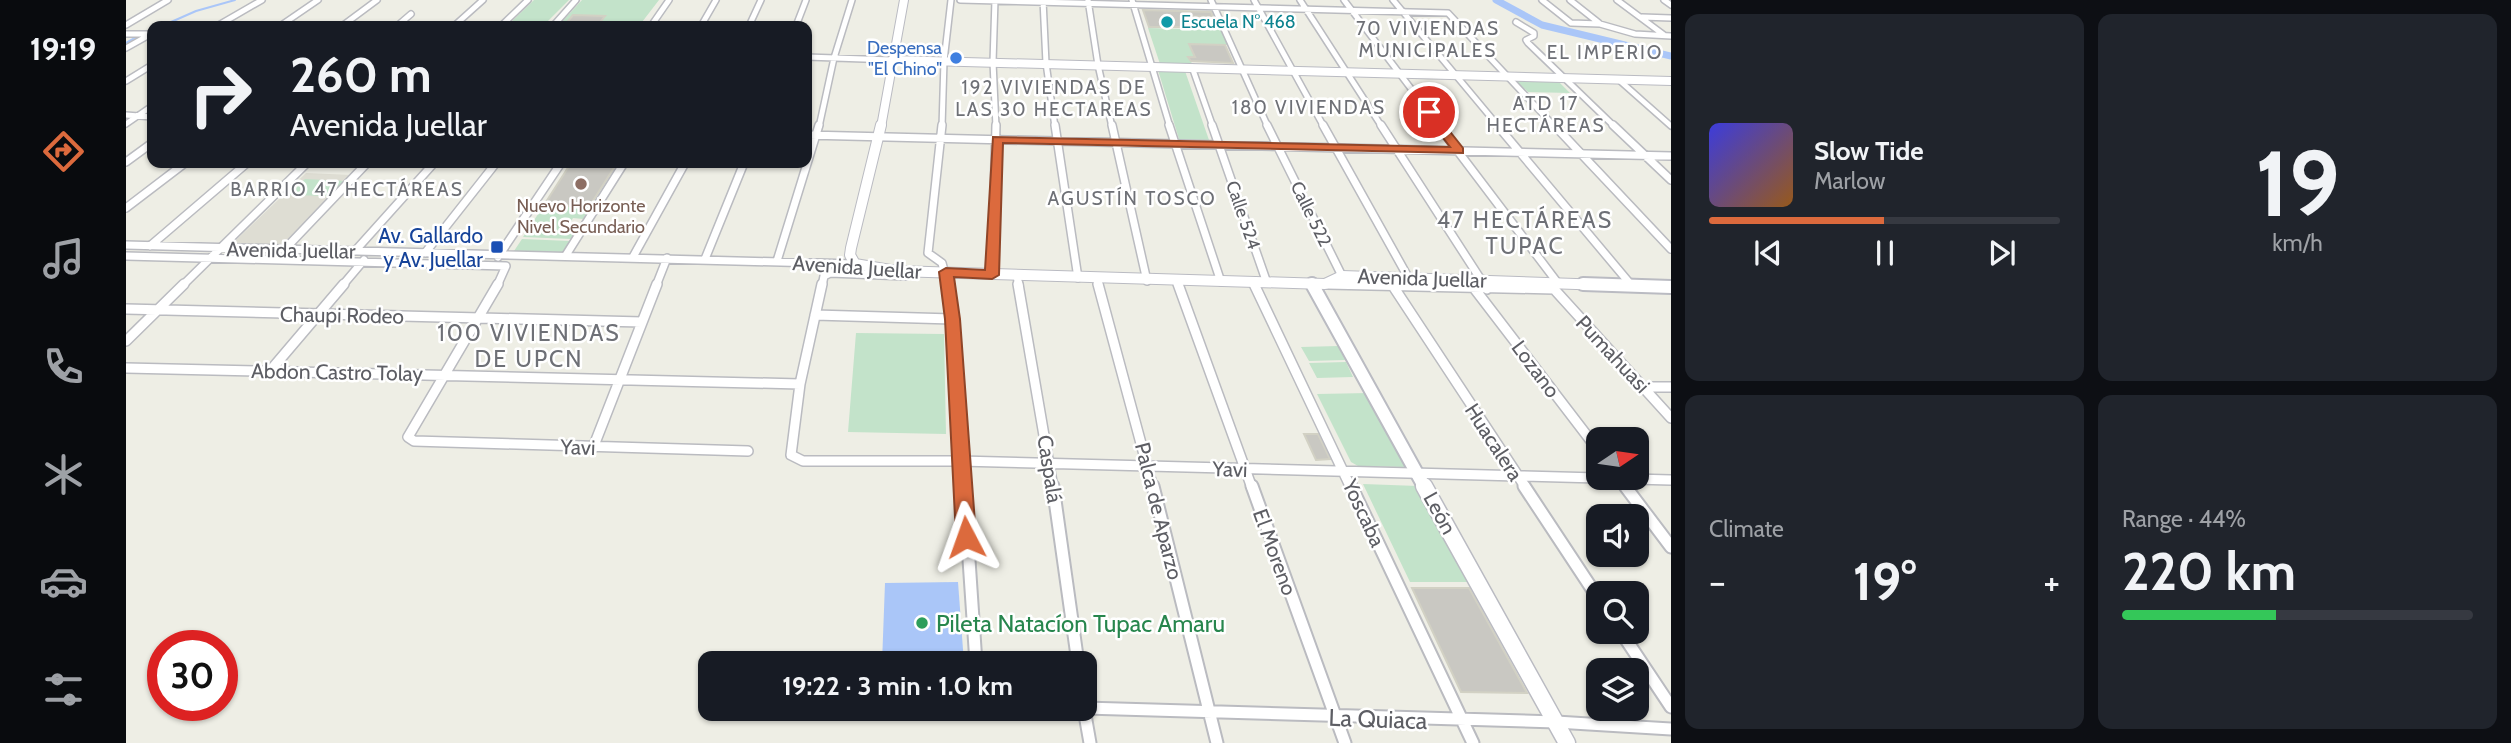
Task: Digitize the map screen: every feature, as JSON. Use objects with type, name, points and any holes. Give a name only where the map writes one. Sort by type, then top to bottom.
[{"type":"street","points":[[126,25],[168,0]]},
{"type":"street","points":[[225,21],[262,0]]},
{"type":"street","points":[[287,21],[318,0]]},
{"type":"street","points":[[349,21],[377,0]]},
{"type":"street","points":[[460,21],[484,0]]},
{"type":"street","points":[[506,21],[528,0]]},
{"type":"street","points":[[557,21],[576,0]]},
{"type":"street","points":[[654,21],[669,0]]},
{"type":"street","points":[[704,21],[716,0]]},
{"type":"street","points":[[751,21],[761,0]]},
{"type":"street","points":[[798,21],[806,0]]},
{"type":"street","points":[[812,151],[834,58],[852,0]]},
{"type":"street","points":[[855,264],[850,255],[851,248],[879,137],[904,0]]},
{"type":"street","points":[[951,0],[944,61],[942,138],[928,253],[943,263],[947,275],[974,651]]},
{"type":"street","points":[[960,0],[1213,3],[1448,13],[1671,249]]},
{"type":"street","points":[[992,275],[998,140],[993,62],[995,0]]},
{"type":"street","points":[[1254,0],[1411,282],[1393,286],[1319,284]]},
{"type":"street","name":"Lozano","points":[[1300,0],[1481,286],[1586,433]]},
{"type":"street","name":"Pumahuasi","points":[[1344,0],[1458,150],[1556,286],[1671,418]]},
{"type":"street","points":[[1393,0],[1632,286]]},
{"type":"street","points":[[1542,0],[1567,22],[1600,23],[1634,34],[1668,36]]},
{"type":"street","points":[[1570,0],[1600,23]]},
{"type":"street","points":[[1617,0],[1668,36]]},
{"type":"street","points":[[1664,0],[1671,5]]},
{"type":"street","points":[[1043,1],[1046,63],[1078,278]]},
{"type":"street","points":[[1089,2],[1098,65],[1147,281]]},
{"type":"street","points":[[1133,2],[1150,66],[1221,282]]},
{"type":"street","name":"Calle 522","points":[[1213,3],[1277,146],[1342,276]]},
{"type":"street","points":[[403,21],[411,14]]},
{"type":"street","points":[[1640,17],[1671,18]]},
{"type":"street","points":[[1516,22],[1534,33],[1534,36],[1526,40],[1562,78],[1671,180]]},
{"type":"street","points":[[126,34],[147,34]]},
{"type":"street","points":[[126,48],[147,36]]},
{"type":"street","points":[[812,57],[1671,81]]},
{"type":"street","name":"Calle 524","points":[[1192,67],[1220,145],[1260,283]]},
{"type":"street","points":[[126,81],[147,68]]},
{"type":"street","points":[[1619,80],[1671,125]]},
{"type":"street","points":[[126,124],[147,109]]},
{"type":"street","points":[[126,116],[147,117]]},
{"type":"street","points":[[812,135],[1671,156]]},
{"type":"street","points":[[126,162],[147,147]]},
{"type":"street","points":[[126,208],[178,168]]},
{"type":"street","points":[[150,246],[241,168]]},
{"type":"street","points":[[126,341],[302,168]]},
{"type":"street","points":[[275,260],[362,168]]},
{"type":"street","points":[[355,251],[430,168]]},
{"type":"street","points":[[425,253],[492,168]]},
{"type":"street","points":[[495,266],[499,254],[558,168]]},
{"type":"street","points":[[566,255],[621,168]]},
{"type":"street","points":[[633,257],[682,168]]},
{"type":"street","points":[[705,259],[742,168]]},
{"type":"street","points":[[777,261],[807,168]]},
{"type":"street","name":"Avenida Juellar","points":[[126,245],[777,261],[855,264],[883,270],[947,275],[1147,281],[1319,284],[1342,276],[1481,286],[1671,287]]},
{"type":"street","points":[[270,370],[363,262],[368,251]]},
{"type":"street","points":[[126,256],[506,266],[505,273],[444,375]]},
{"type":"street","points":[[593,448],[667,258]]},
{"type":"street","points":[[800,384],[824,276],[830,273],[947,275]]},
{"type":"street","name":"Caspalá","points":[[1017,276],[1050,463],[1076,651]]},
{"type":"street","name":"Palca de Aparzo","points":[[1097,279],[1148,466],[1217,743]]},
{"type":"street","name":"El Moreno","points":[[1177,281],[1345,743]]},
{"type":"street","name":"Yoscaba","points":[[1260,283],[1345,472],[1473,743]]},
{"type":"street","name":"León","points":[[1319,284],[1419,475],[1567,743]]},
{"type":"street","name":"Huacalera","points":[[1393,286],[1587,581]]},
{"type":"street","name":"Chaupi Rodeo","points":[[126,309],[642,322]]},
{"type":"street","points":[[815,315],[952,319]]},
{"type":"street","name":"Abdon Castro Tolay","points":[[126,368],[800,384]]},
{"type":"street","name":"Yavi","points":[[444,375],[408,437],[414,441],[748,451]]},
{"type":"street","name":"Yavi","points":[[800,384],[791,455],[803,461],[960,461],[1586,478]]},
{"type":"street","points":[[1644,387],[1671,387]]},
{"type":"street","name":"Yavi","points":[[1649,479],[1671,480]]},
{"type":"street","points":[[1628,490],[1671,547]]},
{"type":"street","points":[[1629,644],[1671,707]]},
{"type":"street","name":"La Quiaca","points":[[1097,709],[1671,729]]},
{"type":"street","points":[[1087,721],[1090,743]]},
{"type":"shaded area","points":[[306,173],[352,175],[283,246],[232,244]]},
{"type":"green space","points":[[534,0],[569,0],[548,21],[512,21]]},
{"type":"green space","points":[[582,0],[659,0],[643,21],[563,21]]},
{"type":"green space","points":[[1148,28],[1221,30],[1229,45],[1190,44],[1208,57],[1189,57],[1193,66],[1160,64]]},
{"type":"green space","points":[[1158,70],[1185,71],[1209,140],[1179,139]]},
{"type":"green space","points":[[1515,80],[1558,81],[1570,93],[1528,92]]},
{"type":"green space","points":[[305,179],[345,181],[330,196],[288,195]]},
{"type":"green space","points":[[544,205],[590,207],[583,219],[573,218],[568,227],[577,228],[571,239],[523,237]]},
{"type":"green space","points":[[522,239],[570,241],[563,252],[514,251]]},
{"type":"green space","points":[[856,333],[944,334],[946,434],[848,432]]},
{"type":"green space","points":[[1338,346],[1345,360],[1309,361],[1301,347]]},
{"type":"green space","points":[[1346,362],[1353,377],[1317,378],[1309,363]]},
{"type":"green space","points":[[1369,393],[1408,464],[1405,467],[1358,466],[1351,462],[1317,394]]},
{"type":"green space","points":[[1363,484],[1418,486],[1471,582],[1410,582]]},
{"type":"water","name":"Pileta Natacíon Tupac Amaru","points":[[958,582],[963,651],[882,651],[885,583]]},
{"type":"building","name":"Escuela N° 468","points":[[1143,10],[1211,12],[1213,17],[1184,16],[1189,27],[1149,27]]},
{"type":"building","points":[[573,15],[605,16],[601,21],[568,21]]},
{"type":"building","points":[[1189,44],[1225,45],[1233,63],[1191,61],[1188,57],[1195,57]]},
{"type":"building","name":"Nuevo Horizonte Nivel Secundario","points":[[568,168],[614,168],[589,207],[544,205]]},
{"type":"building","points":[[1304,434],[1318,434],[1330,459],[1316,460]]},
{"type":"building","points":[[1412,588],[1469,588],[1527,693],[1461,692]]},
{"type":"waterway","points":[[173,21],[196,11],[235,0]]},
{"type":"waterway","points":[[1496,0],[1542,25],[1671,56]]},
{"type":"waterway","points":[[126,43],[138,36]]},
{"type":"place","name":"Escuela N° 468","points":[[1167,22]]},
{"type":"place","name":"Despensa \"El Chino\"","points":[[956,58]]},
{"type":"place","name":"Nuevo Horizonte Nivel Secundario","points":[[581,184]]},
{"type":"place","name":"Av. Gallardo y Av. Juellar","points":[[497,247]]},
{"type":"place","name":"Pileta Natacíon Tupac Amaru","points":[[922,623]]},
{"type":"district","name":"70 VIVIENDAS MUNICIPALES","points":[[1428,39]]},
{"type":"district","name":"EL IMPERIO","points":[[1605,52]]},
{"type":"district","name":"192 VIVIENDAS DE LAS 30 HECTAREAS","points":[[1054,98]]},
{"type":"district","name":"180 VIVIENDAS","points":[[1309,107]]},
{"type":"district","name":"ATD 17 HECTÁREAS","points":[[1546,114]]},
{"type":"district","name":"BARRIO 47 HECTÁREAS","points":[[347,189]]},
{"type":"district","name":"AGUSTÍN TOSCO","points":[[1132,198]]},
{"type":"district","name":"47 HECTÁREAS TUPAC","points":[[1525,233]]},
{"type":"district","name":"100 VIVIENDAS DE UPCN","points":[[529,346]]},
{"type":"route","points":[[966,537],[952,319],[946,272],[992,275],[998,140],[1458,150],[1429,112]]}]
